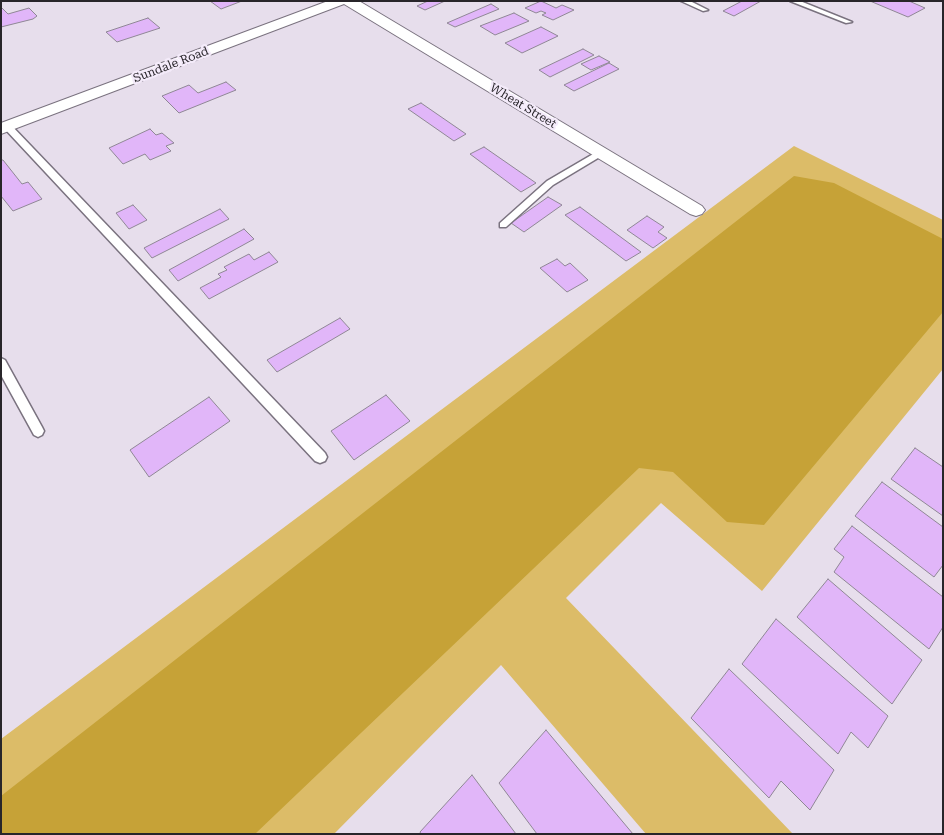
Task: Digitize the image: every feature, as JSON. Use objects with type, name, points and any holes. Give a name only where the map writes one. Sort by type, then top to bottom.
[{"type":"street","name":"Sundale Road","points":[[4,128],[340,1]]},
{"type":"street","name":"Wheat Street","points":[[350,1],[696,210]]},
{"type":"lane","points":[[684,1],[705,10]]},
{"type":"lane","points":[[793,1],[848,22]]},
{"type":"lane","points":[[4,128],[320,456]]},
{"type":"lane","points":[[503,225],[550,183],[600,152]]},
{"type":"lane","points":[[1,363],[38,431]]},
{"type":"shaded area","points":[[794,146],[943,220],[943,369],[762,591],[661,503],[566,598],[793,834],[646,834],[501,665],[334,834],[1,834],[1,739]]},
{"type":"shaded area","points":[[794,176],[834,183],[943,239],[943,312],[764,525],[727,522],[673,472],[639,468],[255,834],[1,834],[1,796]]},
{"type":"building","points":[[210,1],[242,1],[221,9]]},
{"type":"building","points":[[428,1],[445,1],[425,10],[417,6]]},
{"type":"building","points":[[541,1],[556,8],[562,5],[574,10],[553,20],[542,15],[546,13],[541,11],[536,13],[525,8]]},
{"type":"building","points":[[742,1],[761,1],[734,16],[723,11]]},
{"type":"building","points":[[870,1],[909,1],[925,8],[908,17]]},
{"type":"building","points":[[491,4],[499,9],[455,27],[447,23]]},
{"type":"building","points":[[1,7],[8,14],[29,8],[37,16],[33,19],[1,27]]},
{"type":"building","points":[[514,13],[529,21],[495,35],[480,26]]},
{"type":"building","points":[[148,18],[160,28],[117,42],[106,32]]},
{"type":"building","points":[[541,27],[558,36],[522,53],[505,43]]},
{"type":"building","points":[[583,49],[594,55],[550,77],[539,70]]},
{"type":"building","points":[[599,56],[610,62],[591,70],[581,64]]},
{"type":"building","points":[[609,63],[619,69],[574,91],[564,85]]},
{"type":"building","points":[[226,82],[236,90],[179,113],[162,96],[189,85],[198,93]]},
{"type":"building","points":[[421,103],[466,134],[454,141],[408,109]]},
{"type":"building","points":[[150,129],[156,135],[162,133],[174,143],[166,146],[171,151],[150,160],[145,154],[123,164],[109,148]]},
{"type":"building","points":[[484,147],[536,183],[521,192],[470,154]]},
{"type":"building","points":[[1,160],[3,160],[22,184],[28,182],[42,199],[13,211],[1,196]]},
{"type":"building","points":[[548,197],[562,205],[524,232],[511,223]]},
{"type":"building","points":[[133,205],[147,220],[129,229],[116,213]]},
{"type":"building","points":[[580,207],[641,252],[626,261],[565,215]]},
{"type":"building","points":[[220,209],[229,219],[152,258],[144,248]]},
{"type":"building","points":[[647,216],[664,227],[658,232],[667,238],[653,248],[627,230]]},
{"type":"building","points":[[244,229],[254,239],[178,281],[169,270]]},
{"type":"building","points":[[269,252],[278,262],[209,299],[200,288],[221,277],[218,274],[227,270],[224,267],[249,254],[254,260]]},
{"type":"building","points":[[557,259],[565,266],[570,263],[588,280],[567,292],[540,268]]},
{"type":"building","points":[[340,318],[350,329],[277,372],[267,360]]},
{"type":"building","points":[[386,395],[410,421],[354,460],[331,431]]},
{"type":"building","points":[[209,397],[230,421],[149,477],[130,450]]},
{"type":"building","points":[[915,448],[943,467],[943,516],[891,479]]},
{"type":"building","points":[[882,482],[943,527],[943,565],[934,577],[855,516]]},
{"type":"building","points":[[852,526],[943,597],[943,627],[929,649],[834,572],[844,557],[834,549]]},
{"type":"building","points":[[828,579],[922,660],[892,704],[797,617]]},
{"type":"building","points":[[776,619],[888,716],[868,748],[851,732],[838,754],[742,664]]},
{"type":"building","points":[[729,669],[834,770],[810,810],[781,781],[769,798],[691,718]]},
{"type":"building","points":[[546,730],[633,834],[537,834],[499,783]]},
{"type":"building","points":[[472,775],[516,834],[421,834],[420,832]]}]
